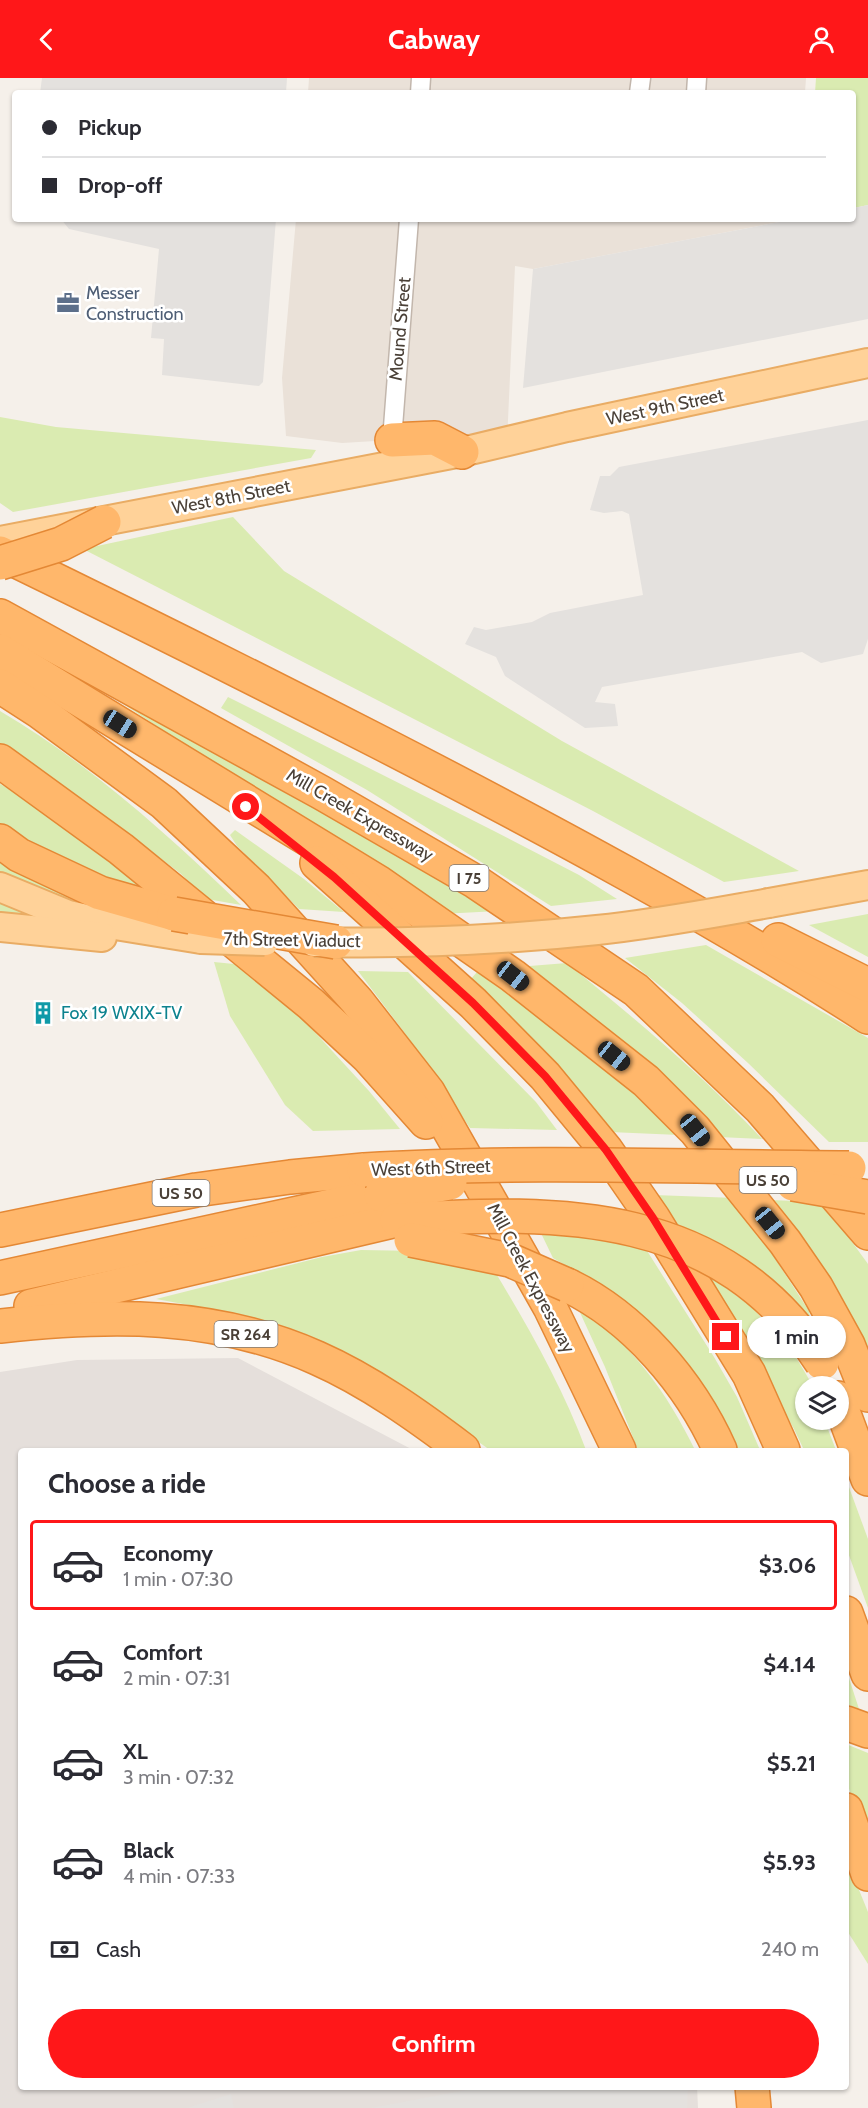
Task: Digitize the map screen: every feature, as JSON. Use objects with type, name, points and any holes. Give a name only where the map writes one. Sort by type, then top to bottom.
[{"type":"highway","points":[[392,440],[435,438],[462,452]]},
{"type":"highway","points":[[0,563],[61,544],[104,522]]},
{"type":"highway","points":[[0,553],[173,637],[473,790],[648,884],[868,1017]]},
{"type":"highway","name":"Mill Creek Expressway","points":[[0,616],[322,793],[476,882],[636,990],[760,1108],[868,1233]]},
{"type":"highway","points":[[0,651],[388,889],[513,976],[646,1081],[695,1130],[785,1242],[816,1287],[848,1345],[868,1395]]},
{"type":"highway","name":"Mill Creek Expressway","points":[[0,686],[40,712],[164,803],[256,889],[357,1000],[428,1092],[550,1307],[618,1448]]},
{"type":"highway","points":[[0,762],[121,849],[311,1004],[368,1057],[482,1186]]},
{"type":"highway","points":[[214,782],[334,877],[473,1003],[545,1076],[606,1150],[653,1218],[749,1374],[782,1448]]},
{"type":"highway","points":[[0,841],[19,855],[100,893],[174,914],[336,942]]},
{"type":"highway","points":[[648,884],[761,931],[868,985]]},
{"type":"highway","name":"US 50","points":[[0,1314],[251,1253],[388,1206],[562,1164],[668,1167],[868,1197]]},
{"type":"highway","points":[[668,1167],[859,1168]]},
{"type":"highway","name":"West 6th Street","points":[[0,1230],[196,1190],[290,1177],[388,1206]]},
{"type":"highway","points":[[0,1278],[388,1206],[567,1285],[601,1306],[651,1348],[693,1402],[716,1445]]},
{"type":"highway","name":"US 50","points":[[388,1206],[473,1215],[602,1222],[674,1242],[704,1254],[759,1289],[795,1325],[828,1374]]},
{"type":"highway","name":"SR 264","points":[[0,1326],[64,1319],[128,1317],[164,1319],[241,1333],[285,1345],[319,1359],[381,1393],[460,1448]]},
{"type":"highway","points":[[849,1428],[868,1479]]},
{"type":"highway","points":[[849,1620],[868,1662]]},
{"type":"highway","points":[[849,1621],[868,1674]]},
{"type":"highway","points":[[849,1724],[868,1731]]},
{"type":"highway","points":[[849,1819],[868,1874]]},
{"type":"highway","points":[[752,2090],[754,2108]]},
{"type":"highway","points":[[764,2108],[765,2090]]},
{"type":"main road","name":"West 9th Street","points":[[462,452],[567,427],[868,363]]},
{"type":"main road","name":"West 8th Street","points":[[0,541],[462,452]]},
{"type":"main road","name":"7th Street Viaduct","points":[[0,887],[68,915],[109,924],[201,939],[336,942],[480,939],[598,930],[689,917],[868,885]]},
{"type":"main road","points":[[0,927],[87,937],[201,939]]},
{"type":"street","name":"Mound Street","points":[[392,440],[409,222]]},
{"type":"shaded area","points":[[42,78],[287,78],[286,90],[40,90]]},
{"type":"shaded area","points":[[309,78],[806,78],[805,90],[308,90]]},
{"type":"shaded area","points":[[868,205],[868,319],[523,388],[533,269],[779,222],[856,222],[856,208]]},
{"type":"shaded area","points":[[63,222],[276,222],[263,382],[259,386],[162,375],[164,339],[151,338],[159,249],[69,229]]},
{"type":"shaded area","points":[[296,222],[779,222],[533,269],[515,266],[507,442],[392,440],[342,443],[286,436],[282,378]]},
{"type":"shaded area","points":[[868,420],[868,639],[863,654],[821,663],[802,652],[602,687],[595,702],[615,704],[618,726],[585,728],[505,676],[496,657],[465,644],[474,627],[486,630],[532,622],[550,613],[643,595],[629,514],[622,511],[604,513],[590,510],[600,476],[610,476],[619,467]]},
{"type":"shaded area","points":[[238,1358],[409,1448],[18,1448],[18,2090],[697,2090],[698,2108],[0,2108],[0,1372],[77,1360]]},
{"type":"shaded area","points":[[467,2090],[688,2090],[687,2108],[371,2108]]},
{"type":"shaded area","points":[[231,2094],[234,2108],[187,2108]]},
{"type":"green space","points":[[816,78],[868,78],[868,205],[856,208],[856,90],[815,90]]},
{"type":"green space","points":[[0,417],[56,427],[316,450],[311,458],[13,512],[0,503]]},
{"type":"green space","points":[[233,517],[284,571],[562,741],[799,871],[724,882],[593,811],[83,549]]},
{"type":"green space","points":[[81,676],[498,911],[441,914]]},
{"type":"green space","points":[[228,697],[579,875],[617,899],[551,906],[367,790],[221,708]]},
{"type":"green space","points":[[0,711],[65,754],[126,801],[241,905],[207,899],[180,873],[0,745]]},
{"type":"green space","points":[[0,784],[38,805],[151,890],[119,886],[0,827]]},
{"type":"green space","points":[[235,830],[304,879],[344,912],[299,909],[237,846],[230,835]]},
{"type":"green space","points":[[0,855],[72,895],[69,903],[34,890],[0,873]]},
{"type":"green space","points":[[0,900],[26,913],[23,924],[0,921]]},
{"type":"green space","points":[[868,914],[868,957],[809,925]]},
{"type":"green space","points":[[706,945],[868,1038],[868,1142],[829,1142],[682,1003],[625,958]]},
{"type":"green space","points":[[214,962],[254,966],[369,1091],[400,1129],[313,1131],[285,1105],[230,1016]]},
{"type":"green space","points":[[567,963],[692,1070],[762,1139],[719,1137],[517,967]]},
{"type":"green space","points":[[358,971],[408,972],[536,1102],[557,1130],[470,1128],[404,1032]]},
{"type":"green space","points":[[477,972],[529,1009],[639,1095],[679,1135],[610,1132],[470,980]]},
{"type":"green space","points":[[654,1195],[736,1198],[809,1311],[812,1333],[677,1227]]},
{"type":"green space","points":[[769,1200],[823,1202],[868,1264],[868,1366]]},
{"type":"green space","points":[[539,1229],[644,1246],[737,1397],[759,1448],[730,1448],[594,1282],[553,1258]]},
{"type":"green space","points":[[361,1250],[418,1251],[491,1265],[555,1379],[585,1448],[487,1448],[433,1410],[271,1325],[232,1313],[156,1299],[322,1257]]},
{"type":"green space","points":[[708,1275],[752,1307],[797,1359],[807,1376],[795,1376],[795,1430],[828,1430],[835,1448],[803,1448]]},
{"type":"green space","points":[[577,1306],[615,1336],[646,1370],[672,1408],[694,1448],[637,1448],[605,1367]]},
{"type":"green space","points":[[849,1487],[868,1539],[868,1608],[849,1555]]},
{"type":"green space","points":[[849,1678],[859,1709],[849,1705]]},
{"type":"green space","points":[[849,1745],[868,1753],[868,1850],[849,1789]]},
{"type":"green space","points":[[849,1865],[868,1912],[868,1964],[849,1934]]},
{"type":"place","name":"Messer Construction","points":[[68,303]]},
{"type":"place","name":"Fox 19 WXIX-TV","points":[[43,1013]]},
{"type":"route","points":[[246,807],[334,877],[473,1003],[545,1076],[606,1150],[653,1218],[726,1337]]}]
